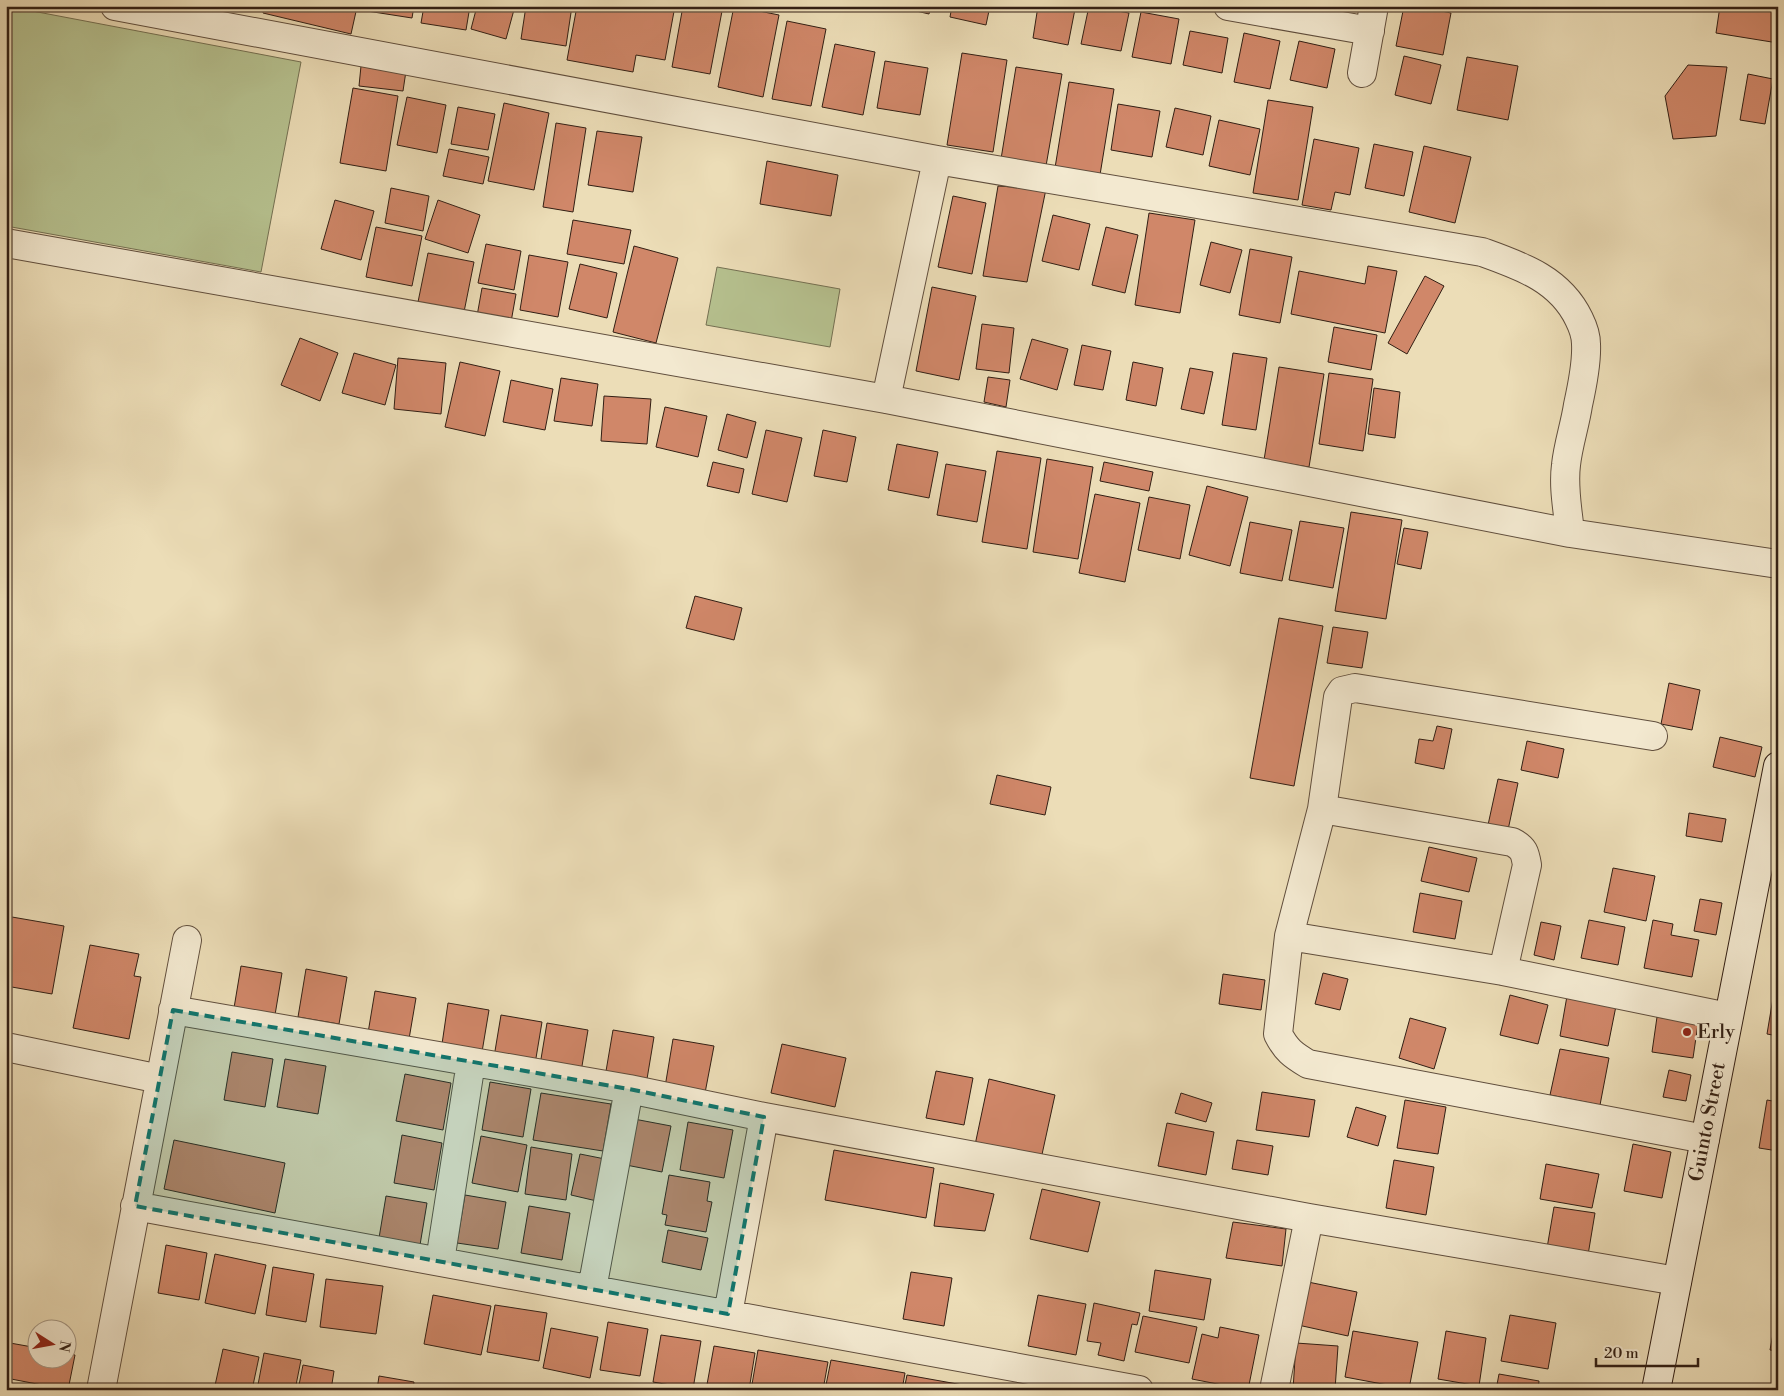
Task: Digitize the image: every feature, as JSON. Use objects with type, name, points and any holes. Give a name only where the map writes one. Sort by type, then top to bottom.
[{"type":"street","points":[[115,6],[937,160],[1482,252],[1532,271],[1548,282],[1572,304],[1584,328],[1586,345],[1579,404],[1566,464],[1565,487],[1570,533]]},
{"type":"street","points":[[1228,6],[1372,19],[1362,73]]},
{"type":"street","points":[[886,398],[937,160]]},
{"type":"street","points":[[6,243],[886,398],[1570,533],[1778,564]]},
{"type":"street","points":[[1653,736],[1355,688],[1342,691],[1338,697],[1322,809],[1289,936],[1278,1034],[1284,1046],[1293,1055],[1308,1064],[1705,1139]]},
{"type":"street","name":"Guinto Street","points":[[1656,1390],[1728,1017],[1772,830],[1778,766]]},
{"type":"street","points":[[1322,809],[1512,842],[1521,847],[1525,852],[1527,866],[1503,971]]},
{"type":"street","points":[[1289,936],[1503,971],[1728,1017]]},
{"type":"street","points":[[101,1390],[187,940]]},
{"type":"street","points":[[173,1010],[629,1089],[764,1117],[1309,1218],[1677,1281]]},
{"type":"street","points":[[6,1047],[160,1078]]},
{"type":"street","points":[[440,1261],[471,1062]]},
{"type":"street","points":[[592,1289],[629,1089]]},
{"type":"street","points":[[728,1314],[764,1117]]},
{"type":"street","points":[[135,1206],[1138,1390]]},
{"type":"street","points":[[1274,1390],[1309,1218]]},
{"type":"highlighted area","points":[[173,1010],[629,1089],[764,1117],[728,1314],[135,1206]]},
{"type":"green space","points":[[6,6],[301,62],[261,272],[6,226]]},
{"type":"green space","points":[[717,267],[840,289],[830,347],[706,325]]},
{"type":"building","points":[[264,6],[357,7],[351,34],[263,13]]},
{"type":"building","points":[[368,6],[414,6],[412,18],[367,11]]},
{"type":"building","points":[[424,6],[470,6],[466,30],[421,23]]},
{"type":"building","points":[[477,6],[515,6],[506,39],[471,29]]},
{"type":"building","points":[[526,6],[572,6],[566,46],[521,39]]},
{"type":"building","points":[[577,6],[675,6],[665,60],[636,55],[633,72],[567,60]]},
{"type":"building","points":[[683,6],[723,6],[710,74],[672,67]]},
{"type":"building","points":[[734,6],[779,15],[763,97],[718,87]]},
{"type":"building","points":[[895,6],[931,6],[929,14]]},
{"type":"building","points":[[952,6],[990,6],[986,25],[950,17]]},
{"type":"building","points":[[1038,6],[1061,6],[1075,9],[1068,45],[1033,38]]},
{"type":"building","points":[[1089,6],[1129,13],[1121,51],[1081,44]]},
{"type":"building","points":[[1316,6],[1341,6],[1340,11]]},
{"type":"building","points":[[1404,6],[1418,6],[1451,13],[1443,55],[1396,46]]},
{"type":"building","points":[[1720,6],[1778,6],[1778,43],[1716,33]]},
{"type":"building","points":[[1141,12],[1179,19],[1171,64],[1132,57]]},
{"type":"building","points":[[787,21],[826,29],[811,106],[772,99]]},
{"type":"building","points":[[1190,31],[1228,38],[1222,73],[1183,65]]},
{"type":"building","points":[[1244,33],[1280,41],[1270,89],[1234,82]]},
{"type":"building","points":[[1299,41],[1335,49],[1327,88],[1290,80]]},
{"type":"building","points":[[835,44],[875,52],[863,115],[822,107]]},
{"type":"building","points":[[962,53],[1007,60],[993,152],[947,145]]},
{"type":"building","points":[[1404,56],[1441,65],[1431,104],[1395,95]]},
{"type":"building","points":[[1467,57],[1518,66],[1508,120],[1457,110]]},
{"type":"building","points":[[885,61],[928,68],[920,115],[877,108]]},
{"type":"building","points":[[1688,65],[1727,67],[1716,136],[1673,139],[1665,96]]},
{"type":"building","points":[[361,66],[406,71],[403,91],[359,86]]},
{"type":"building","points":[[1016,67],[1062,74],[1046,166],[1001,159]]},
{"type":"building","points":[[1748,74],[1773,79],[1765,124],[1740,120]]},
{"type":"building","points":[[1069,82],[1114,89],[1099,181],[1054,174]]},
{"type":"building","points":[[353,88],[398,96],[386,171],[340,163]]},
{"type":"building","points":[[407,97],[446,105],[437,153],[397,145]]},
{"type":"building","points":[[1268,100],[1313,107],[1298,200],[1253,193]]},
{"type":"building","points":[[504,103],[549,113],[534,190],[488,181]]},
{"type":"building","points":[[1118,104],[1160,111],[1152,157],[1111,150]]},
{"type":"building","points":[[458,107],[495,114],[488,150],[451,144]]},
{"type":"building","points":[[1175,108],[1211,116],[1203,155],[1166,147]]},
{"type":"building","points":[[1219,120],[1260,129],[1250,175],[1209,166]]},
{"type":"building","points":[[556,123],[586,128],[573,212],[543,207]]},
{"type":"building","points":[[597,131],[642,137],[633,192],[588,185]]},
{"type":"building","points":[[1314,139],[1359,148],[1350,195],[1335,192],[1331,210],[1302,205]]},
{"type":"building","points":[[1374,144],[1413,152],[1404,196],[1365,188]]},
{"type":"building","points":[[1424,146],[1471,157],[1455,223],[1409,212]]},
{"type":"building","points":[[449,149],[489,157],[483,184],[443,176]]},
{"type":"building","points":[[767,161],[838,175],[831,216],[760,204]]},
{"type":"building","points":[[998,186],[1046,189],[1027,282],[983,276]]},
{"type":"building","points":[[391,188],[429,196],[423,231],[385,223]]},
{"type":"building","points":[[953,196],[986,203],[972,274],[938,267]]},
{"type":"building","points":[[335,200],[374,211],[361,260],[321,249]]},
{"type":"building","points":[[438,200],[480,215],[468,253],[425,239]]},
{"type":"building","points":[[1149,213],[1195,220],[1180,313],[1135,305]]},
{"type":"building","points":[[1053,215],[1090,224],[1079,270],[1042,261]]},
{"type":"building","points":[[573,220],[631,230],[624,264],[567,254]]},
{"type":"building","points":[[376,227],[422,236],[412,286],[366,277]]},
{"type":"building","points":[[1106,227],[1138,235],[1125,293],[1092,285]]},
{"type":"building","points":[[1211,242],[1242,250],[1230,293],[1200,285]]},
{"type":"building","points":[[486,244],[521,251],[514,290],[478,283]]},
{"type":"building","points":[[634,246],[678,258],[656,343],[613,332]]},
{"type":"building","points":[[1250,249],[1292,257],[1280,323],[1239,315]]},
{"type":"building","points":[[428,253],[474,262],[464,312],[418,302]]},
{"type":"building","points":[[529,255],[568,262],[558,317],[520,310]]},
{"type":"building","points":[[580,264],[617,273],[607,318],[569,309]]},
{"type":"building","points":[[1368,266],[1397,271],[1385,333],[1291,314],[1299,271],[1365,284]]},
{"type":"building","points":[[1425,276],[1444,286],[1407,354],[1388,343]]},
{"type":"building","points":[[932,287],[976,296],[959,380],[916,371]]},
{"type":"building","points":[[482,288],[516,294],[511,322],[477,316]]},
{"type":"building","points":[[982,324],[1014,328],[1009,373],[976,369]]},
{"type":"building","points":[[1334,327],[1377,335],[1371,370],[1328,362]]},
{"type":"building","points":[[300,338],[338,353],[320,401],[281,385]]},
{"type":"building","points":[[1032,339],[1068,349],[1057,390],[1020,379]]},
{"type":"building","points":[[1082,345],[1111,351],[1103,390],[1074,385]]},
{"type":"building","points":[[354,353],[396,365],[385,405],[342,393]]},
{"type":"building","points":[[1233,353],[1267,358],[1256,430],[1222,425]]},
{"type":"building","points":[[398,358],[446,363],[441,414],[394,409]]},
{"type":"building","points":[[460,362],[500,371],[485,436],[445,427]]},
{"type":"building","points":[[1133,362],[1163,368],[1156,406],[1126,400]]},
{"type":"building","points":[[1279,367],[1324,374],[1309,467],[1264,460]]},
{"type":"building","points":[[1190,368],[1213,372],[1204,414],[1181,409]]},
{"type":"building","points":[[1329,373],[1373,379],[1363,451],[1319,444]]},
{"type":"building","points":[[988,377],[1010,380],[1006,407],[984,402]]},
{"type":"building","points":[[561,378],[598,384],[592,426],[554,421]]},
{"type":"building","points":[[511,380],[553,389],[545,430],[503,422]]},
{"type":"building","points":[[1374,388],[1400,392],[1395,438],[1368,434]]},
{"type":"building","points":[[604,396],[651,399],[647,444],[601,441]]},
{"type":"building","points":[[665,407],[707,416],[698,457],[656,447]]},
{"type":"building","points":[[727,414],[756,422],[747,458],[718,450]]},
{"type":"building","points":[[766,430],[802,438],[787,502],[752,494]]},
{"type":"building","points":[[823,430],[856,437],[847,482],[814,476]]},
{"type":"building","points":[[897,444],[938,452],[929,498],[888,490]]},
{"type":"building","points":[[997,451],[1041,458],[1027,549],[982,542]]},
{"type":"building","points":[[1047,459],[1093,467],[1078,559],[1033,552]]},
{"type":"building","points":[[713,462],[744,469],[739,493],[707,486]]},
{"type":"building","points":[[1104,462],[1153,472],[1149,491],[1100,481]]},
{"type":"building","points":[[946,464],[986,471],[977,522],[937,515]]},
{"type":"building","points":[[1207,486],[1248,497],[1230,566],[1189,555]]},
{"type":"building","points":[[1095,494],[1140,503],[1125,582],[1079,573]]},
{"type":"building","points":[[1149,497],[1190,505],[1180,559],[1138,550]]},
{"type":"building","points":[[1351,512],[1402,520],[1386,619],[1335,611]]},
{"type":"building","points":[[1300,521],[1344,528],[1333,588],[1289,580]]},
{"type":"building","points":[[1250,522],[1292,530],[1282,581],[1240,573]]},
{"type":"building","points":[[1404,528],[1428,532],[1421,569],[1397,564]]},
{"type":"building","points":[[695,596],[742,608],[734,640],[686,628]]},
{"type":"building","points":[[1279,618],[1323,626],[1294,786],[1250,778]]},
{"type":"building","points":[[1333,627],[1368,632],[1362,668],[1327,663]]},
{"type":"building","points":[[1669,683],[1700,690],[1692,730],[1661,724]]},
{"type":"building","points":[[1437,726],[1452,729],[1444,769],[1415,763],[1419,739],[1433,741]]},
{"type":"building","points":[[1720,737],[1762,747],[1755,777],[1713,767]]},
{"type":"building","points":[[1527,741],[1564,749],[1558,778],[1521,770]]},
{"type":"building","points":[[997,775],[1051,787],[1045,815],[990,804]]},
{"type":"building","points":[[1498,779],[1518,783],[1508,830],[1488,825]]},
{"type":"building","points":[[1689,813],[1726,819],[1722,842],[1686,836]]},
{"type":"building","points":[[1429,847],[1477,858],[1469,892],[1421,881]]},
{"type":"building","points":[[1613,868],[1655,876],[1646,921],[1604,912]]},
{"type":"building","points":[[1420,893],[1462,901],[1455,939],[1413,932]]},
{"type":"building","points":[[1700,899],[1722,903],[1716,935],[1694,931]]},
{"type":"building","points":[[12,917],[64,926],[52,994],[6,986],[6,948]]},
{"type":"building","points":[[1589,920],[1625,927],[1618,965],[1581,958]]},
{"type":"building","points":[[1653,920],[1673,924],[1671,935],[1699,940],[1692,977],[1644,968]]},
{"type":"building","points":[[1541,922],[1561,926],[1554,960],[1534,955]]},
{"type":"building","points":[[90,945],[139,954],[134,976],[141,977],[129,1039],[73,1028]]},
{"type":"building","points":[[241,966],[282,973],[274,1021],[233,1014]]},
{"type":"building","points":[[306,969],[347,977],[339,1024],[298,1017]]},
{"type":"building","points":[[1323,973],[1348,979],[1340,1010],[1315,1004]]},
{"type":"building","points":[[1223,974],[1265,980],[1261,1010],[1219,1004]]},
{"type":"building","points":[[1775,986],[1778,987],[1778,1036],[1767,1034]]},
{"type":"building","points":[[375,991],[416,998],[408,1045],[367,1039]]},
{"type":"building","points":[[1510,995],[1548,1005],[1538,1044],[1500,1035]]},
{"type":"building","points":[[1567,996],[1616,1006],[1608,1046],[1560,1036]]},
{"type":"building","points":[[448,1003],[489,1010],[481,1058],[441,1051]]},
{"type":"building","points":[[501,1015],[542,1022],[534,1070],[493,1063]]},
{"type":"building","points":[[1657,1017],[1698,1024],[1693,1058],[1652,1052]]},
{"type":"building","points":[[1410,1018],[1446,1028],[1434,1069],[1399,1058]]},
{"type":"building","points":[[547,1023],[588,1030],[580,1078],[539,1071]]},
{"type":"building","points":[[613,1030],[654,1037],[646,1085],[605,1077]]},
{"type":"building","points":[[673,1039],[714,1046],[705,1093],[665,1087]]},
{"type":"building","points":[[782,1044],[846,1058],[835,1107],[771,1093]]},
{"type":"building","points":[[1560,1049],[1609,1058],[1600,1105],[1550,1095]]},
{"type":"building","points":[[232,1052],[273,1059],[265,1107],[224,1100]]},
{"type":"building","points":[[285,1059],[326,1066],[318,1114],[277,1107]]},
{"type":"building","points":[[1669,1070],[1691,1075],[1686,1101],[1663,1097]]},
{"type":"building","points":[[936,1071],[973,1078],[964,1125],[926,1118]]},
{"type":"building","points":[[405,1074],[451,1083],[443,1130],[396,1121]]},
{"type":"building","points":[[989,1079],[1055,1095],[1041,1159],[975,1145]]},
{"type":"building","points":[[490,1082],[531,1089],[523,1137],[482,1130]]},
{"type":"building","points":[[1262,1092],[1315,1100],[1309,1137],[1256,1130]]},
{"type":"building","points":[[541,1093],[611,1104],[603,1151],[533,1140]]},
{"type":"building","points":[[1181,1093],[1212,1103],[1206,1122],[1175,1113]]},
{"type":"building","points":[[1405,1100],[1446,1107],[1438,1154],[1397,1148]]},
{"type":"building","points":[[1767,1100],[1778,1102],[1778,1151],[1759,1148]]},
{"type":"building","points":[[1356,1107],[1386,1116],[1378,1146],[1347,1137]]},
{"type":"building","points":[[634,1119],[671,1126],[662,1172],[626,1165]]},
{"type":"building","points":[[688,1122],[733,1130],[724,1178],[680,1170]]},
{"type":"building","points":[[1167,1123],[1214,1132],[1206,1175],[1158,1166]]},
{"type":"building","points":[[402,1135],[442,1143],[434,1190],[394,1183]]},
{"type":"building","points":[[481,1136],[527,1145],[518,1192],[472,1183]]},
{"type":"building","points":[[174,1140],[285,1163],[275,1213],[164,1189]]},
{"type":"building","points":[[1237,1140],[1273,1146],[1268,1175],[1232,1169]]},
{"type":"building","points":[[1633,1144],[1671,1152],[1662,1198],[1624,1191]]},
{"type":"building","points":[[531,1147],[572,1154],[566,1200],[525,1194]]},
{"type":"building","points":[[834,1150],[934,1168],[926,1218],[825,1200]]},
{"type":"building","points":[[580,1154],[610,1160],[601,1202],[571,1195]]},
{"type":"building","points":[[1394,1160],[1434,1167],[1426,1215],[1386,1208]]},
{"type":"building","points":[[1546,1164],[1599,1174],[1592,1208],[1540,1199]]},
{"type":"building","points":[[669,1175],[710,1182],[707,1201],[712,1202],[706,1232],[665,1225],[667,1215],[662,1214]]},
{"type":"building","points":[[940,1183],[994,1194],[985,1231],[934,1226]]},
{"type":"building","points":[[1042,1189],[1100,1202],[1088,1252],[1030,1239]]},
{"type":"building","points":[[465,1195],[506,1202],[498,1249],[457,1243]]},
{"type":"building","points":[[386,1196],[427,1203],[419,1251],[378,1244]]},
{"type":"building","points":[[529,1206],[570,1213],[562,1260],[521,1253]]},
{"type":"building","points":[[1554,1207],[1595,1213],[1587,1261],[1546,1254]]},
{"type":"building","points":[[1233,1222],[1286,1229],[1282,1266],[1226,1258]]},
{"type":"building","points":[[668,1230],[708,1238],[701,1270],[662,1262]]},
{"type":"building","points":[[166,1245],[207,1253],[199,1300],[158,1293]]},
{"type":"building","points":[[215,1254],[266,1265],[255,1314],[205,1303]]},
{"type":"building","points":[[273,1267],[314,1274],[306,1322],[266,1315]]},
{"type":"building","points":[[1155,1270],[1211,1279],[1204,1320],[1149,1311]]},
{"type":"building","points":[[911,1272],[952,1278],[944,1326],[903,1319]]},
{"type":"building","points":[[326,1279],[383,1286],[376,1334],[320,1327]]},
{"type":"building","points":[[1308,1282],[1357,1292],[1348,1336],[1298,1325]]},
{"type":"building","points":[[433,1295],[491,1306],[481,1355],[424,1344]]},
{"type":"building","points":[[1038,1295],[1086,1304],[1076,1355],[1028,1346]]},
{"type":"building","points":[[1094,1303],[1140,1313],[1137,1325],[1132,1324],[1124,1361],[1098,1355],[1101,1343],[1087,1341]]},
{"type":"building","points":[[495,1305],[547,1313],[539,1361],[487,1352]]},
{"type":"building","points":[[1778,1307],[1778,1351],[1770,1350]]},
{"type":"building","points":[[1510,1315],[1556,1323],[1548,1369],[1501,1361]]},
{"type":"building","points":[[1143,1316],[1197,1327],[1189,1363],[1135,1352]]},
{"type":"building","points":[[608,1322],[648,1329],[640,1376],[600,1370]]},
{"type":"building","points":[[1220,1327],[1259,1335],[1248,1390],[1192,1379],[1202,1334],[1218,1338]]},
{"type":"building","points":[[551,1328],[598,1337],[590,1378],[543,1368]]},
{"type":"building","points":[[1353,1331],[1418,1342],[1409,1389],[1345,1377]]},
{"type":"building","points":[[1446,1331],[1486,1338],[1479,1386],[1438,1379]]},
{"type":"building","points":[[661,1335],[701,1341],[693,1389],[653,1382]]},
{"type":"building","points":[[10,1343],[28,1346],[28,1368],[72,1368],[68,1390],[6,1378],[6,1363]]},
{"type":"building","points":[[1296,1343],[1338,1346],[1335,1390],[1293,1390]]},
{"type":"building","points":[[714,1346],[755,1353],[749,1390],[706,1390]]},
{"type":"building","points":[[223,1349],[259,1357],[252,1390],[214,1390]]},
{"type":"building","points":[[758,1350],[828,1362],[823,1390],[751,1390]]},
{"type":"building","points":[[264,1353],[301,1360],[295,1390],[257,1390]]},
{"type":"building","points":[[831,1360],[905,1373],[902,1390],[825,1390]]},
{"type":"building","points":[[303,1365],[334,1371],[331,1390],[298,1390]]},
{"type":"building","points":[[1499,1374],[1539,1381],[1538,1390],[1496,1390]]},
{"type":"building","points":[[907,1375],[991,1390],[904,1390]]},
{"type":"building","points":[[379,1376],[414,1382],[413,1390],[377,1390]]},
{"type":"building","points":[[6,1385],[31,1390],[6,1390]]},
{"type":"place","name":"Erly","points":[[1687,1032]]}]
